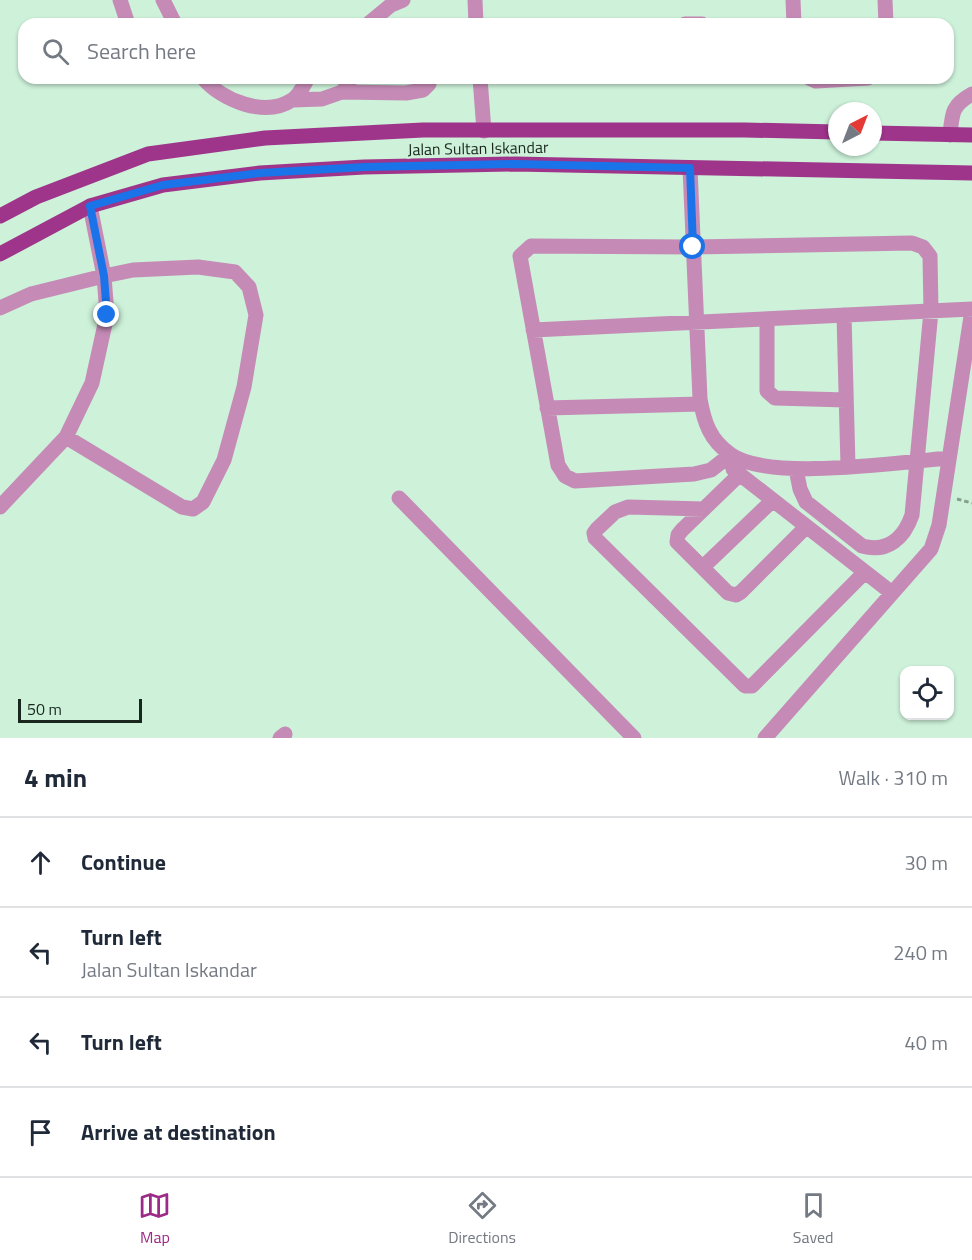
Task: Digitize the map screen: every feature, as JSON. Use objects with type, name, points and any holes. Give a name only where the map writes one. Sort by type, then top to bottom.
[{"type":"main road","name":"Jalan Sultan Iskandar","points":[[0,216],[36,197],[148,154],[265,138],[423,130],[828,132]]},
{"type":"main road","points":[[882,133],[972,135]]},
{"type":"main road","name":"Jalan Sultan Iskandar","points":[[0,254],[90,206],[163,185],[272,172],[364,167],[515,164],[972,172]]},
{"type":"street","points":[[120,0],[126,18]]},
{"type":"street","points":[[163,0],[172,18]]},
{"type":"street","points":[[376,18],[392,5],[403,0]]},
{"type":"street","points":[[475,0],[476,18]]},
{"type":"street","points":[[793,0],[794,18]]},
{"type":"street","points":[[885,0],[886,18]]},
{"type":"street","points":[[209,84],[223,97],[243,105],[269,106],[292,100],[322,99],[342,92],[406,93],[423,90],[429,84]]},
{"type":"street","points":[[292,100],[305,84]]},
{"type":"street","points":[[342,92],[348,84]]},
{"type":"street","points":[[480,84],[484,131]]},
{"type":"street","points":[[950,135],[953,110],[962,99],[972,94]]},
{"type":"street","points":[[690,168],[701,404],[705,425],[712,437],[730,455],[748,463],[796,469],[949,458]]},
{"type":"street","points":[[0,507],[66,437],[92,383],[107,315],[104,276],[90,206]]},
{"type":"street","points":[[730,455],[711,470],[694,474],[570,480],[565,476],[558,465],[520,256],[531,246],[693,247],[912,243],[923,247],[930,256],[931,311],[918,460],[912,515],[908,528],[898,540],[888,547],[862,546],[806,502],[800,489],[796,469]]},
{"type":"street","points":[[0,308],[31,294],[133,270],[198,267],[235,272],[249,287],[256,315],[244,387],[224,460],[203,502],[193,509],[182,507],[66,437]]},
{"type":"street","points":[[533,330],[972,310],[939,525],[931,549],[765,738]]},
{"type":"street","points":[[844,315],[848,466]]},
{"type":"street","points":[[767,319],[767,391],[770,395],[775,398],[846,400]]},
{"type":"street","points":[[547,408],[701,404]]},
{"type":"street","points":[[730,455],[731,465],[739,475],[892,593]]},
{"type":"street","points":[[739,475],[682,530],[677,542],[728,593],[736,595],[741,592],[806,527]]},
{"type":"street","points":[[0,501],[16,491]]},
{"type":"street","points":[[399,498],[634,738]]},
{"type":"street","points":[[703,567],[772,501]]},
{"type":"street","points":[[704,509],[628,507],[620,509],[597,529],[594,533],[595,538],[745,686],[752,686],[865,572]]},
{"type":"route","points":[[107,315],[104,276],[90,206],[163,185],[260,173],[364,167],[515,164],[690,168],[693,247]]}]
